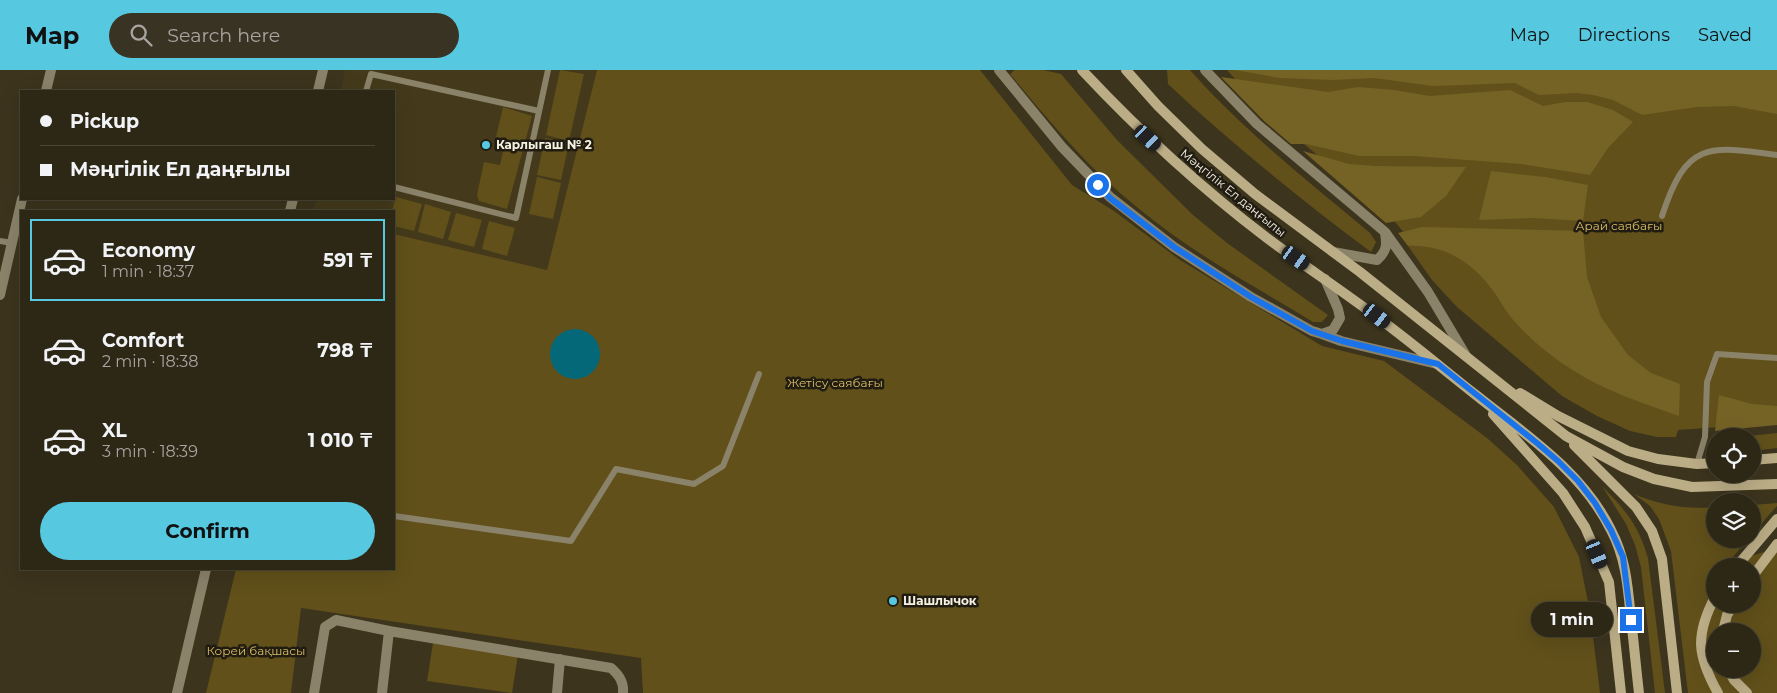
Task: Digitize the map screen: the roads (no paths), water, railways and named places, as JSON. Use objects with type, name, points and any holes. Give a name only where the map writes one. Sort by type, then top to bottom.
[{"type":"main road","name":"Мәңгілік Ел даңғылы","points":[[1082,70],[1116,107],[1179,166],[1267,238],[1377,316],[1558,461],[1589,496],[1611,530],[1623,557],[1639,693]]},
{"type":"main road","name":"Мәңгілік Ел даңғылы","points":[[1126,70],[1158,106],[1202,148],[1255,194],[1465,354],[1566,436],[1623,466],[1654,479],[1692,486],[1777,484]]},
{"type":"main road","points":[[1481,368],[1558,416],[1628,451],[1658,459],[1706,464]]},
{"type":"main road","points":[[1475,395],[1563,493],[1585,527],[1609,582],[1621,693]]},
{"type":"main road","points":[[1566,436],[1636,507],[1652,531],[1662,559],[1677,693]]},
{"type":"main road","points":[[1761,459],[1777,458]]},
{"type":"main road","points":[[1744,558],[1777,519]]},
{"type":"main road","points":[[1761,565],[1775,547]]},
{"type":"main road","points":[[1707,613],[1701,643],[1705,668],[1718,693]]},
{"type":"main road","points":[[1733,678],[1747,693]]},
{"type":"street","points":[[46,90],[51,70]]},
{"type":"street","points":[[318,90],[323,70]]},
{"type":"street","points":[[999,70],[1062,147],[1110,198],[1174,247],[1251,297],[1312,331],[1342,341],[1438,364]]},
{"type":"street","points":[[1205,70],[1257,124],[1385,232],[1428,292],[1465,354]]},
{"type":"street","points":[[0,295],[22,200]]},
{"type":"street","points":[[1332,252],[1377,260],[1384,254],[1387,245],[1385,232]]},
{"type":"street","points":[[1322,334],[1333,330],[1340,318],[1338,308],[1325,279]]},
{"type":"street","points":[[177,693],[206,570]]},
{"type":"street","points":[[314,693],[325,627],[336,620],[389,631],[611,668],[619,676],[624,687],[623,693]]},
{"type":"street","points":[[382,693],[389,631]]},
{"type":"street","points":[[557,693],[560,659]]},
{"type":"lane","points":[[395,187],[516,218],[548,70]]},
{"type":"lane","points":[[366,90],[371,74],[539,111]]},
{"type":"lane","points":[[1662,216],[1670,190],[1682,170],[1698,155],[1714,150],[1741,150],[1777,155]]},
{"type":"lane","points":[[0,241],[12,243]]},
{"type":"lane","points":[[1697,464],[1705,437],[1707,382],[1717,354],[1777,358]]},
{"type":"lane","points":[[395,516],[571,541],[616,469],[694,484],[723,466],[759,374]]},
{"type":"water","points":[[570,329],[580,329],[593,336],[600,349],[600,359],[593,372],[580,379],[570,379],[561,375],[554,368],[550,359],[550,349],[554,340],[561,333]]},
{"type":"place","name":"Карлыгаш № 2","points":[[486,145]]},
{"type":"place","name":"Шашлычок","points":[[893,601]]},
{"type":"park label","name":"Арай саябағы","points":[[1619,226]]},
{"type":"park label","name":"Жетісу саябағы","points":[[835,383]]},
{"type":"park label","name":"Корей бақшасы","points":[[256,651]]}]
